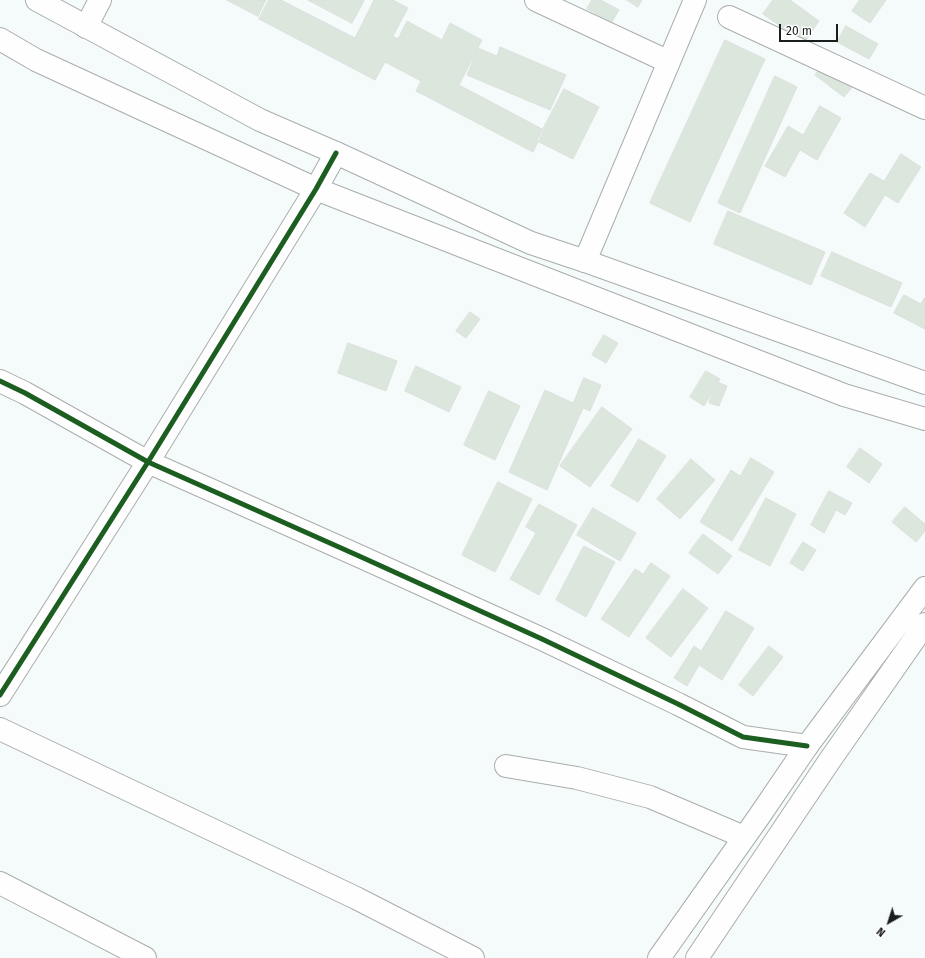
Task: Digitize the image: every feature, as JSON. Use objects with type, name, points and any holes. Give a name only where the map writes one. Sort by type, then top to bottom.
[{"type":"street","points":[[37,0],[260,120],[336,153],[531,243],[586,261],[925,382]]},
{"type":"street","points":[[86,27],[100,0]]},
{"type":"street","points":[[536,0],[669,62]]},
{"type":"street","points":[[586,261],[695,0]]},
{"type":"street","points":[[729,17],[925,108]]},
{"type":"street","points":[[0,39],[36,60],[316,189],[844,395],[925,419]]},
{"type":"street","points":[[0,696],[148,462],[316,189],[336,153]]},
{"type":"street","points":[[0,381],[25,393],[148,462],[542,639],[743,737],[807,746]]},
{"type":"street","points":[[659,958],[807,746],[925,588]]},
{"type":"street","points":[[697,958],[830,760],[925,624]]},
{"type":"street","points":[[0,729],[356,898],[473,958]]},
{"type":"street","points":[[506,766],[577,778],[650,797],[744,837]]},
{"type":"street","points":[[0,883],[145,958]]},
{"type":"building","points":[[227,0],[266,0],[258,16]]},
{"type":"building","points":[[269,0],[281,0],[355,38],[374,0],[393,0],[408,8],[393,36],[398,39],[407,21],[442,40],[450,23],[482,40],[459,85],[544,130],[533,152],[416,91],[421,81],[385,62],[375,80],[259,19]]},
{"type":"building","points":[[308,0],[361,0],[364,1],[352,23]]},
{"type":"building","points":[[592,0],[601,0],[619,10],[612,22],[587,9]]},
{"type":"building","points":[[627,0],[642,0],[638,7]]},
{"type":"building","points":[[773,0],[790,0],[819,21],[804,43],[763,14]]},
{"type":"building","points":[[860,0],[886,0],[870,23],[852,11]]},
{"type":"building","points":[[846,26],[878,44],[869,59],[837,42]]},
{"type":"building","points":[[725,40],[765,59],[690,222],[650,203]]},
{"type":"building","points":[[500,47],[566,75],[550,110],[467,75],[478,48],[497,56]]},
{"type":"building","points":[[825,63],[854,85],[844,97],[815,75]]},
{"type":"building","points":[[775,76],[797,87],[740,213],[718,203]]},
{"type":"building","points":[[564,89],[599,107],[573,159],[537,141]]},
{"type":"building","points":[[820,106],[841,118],[817,160],[800,150],[785,177],[765,166],[788,126],[803,135]]},
{"type":"building","points":[[901,154],[921,167],[898,203],[885,195],[865,227],[844,213],[870,173],[884,181]]},
{"type":"building","points":[[728,211],[825,252],[811,285],[714,244]]},
{"type":"building","points":[[832,252],[902,283],[891,307],[821,276]]},
{"type":"building","points":[[904,295],[921,304],[924,298],[925,299],[925,329],[894,313]]},
{"type":"building","points":[[470,312],[480,319],[466,338],[456,331]]},
{"type":"building","points":[[604,335],[618,343],[606,363],[592,355]]},
{"type":"building","points":[[348,343],[397,361],[386,391],[338,373]]},
{"type":"building","points":[[416,366],[461,387],[449,412],[405,391]]},
{"type":"building","points":[[706,371],[720,379],[704,406],[690,397]]},
{"type":"building","points":[[584,378],[601,385],[590,411],[583,408],[547,490],[509,472],[545,390],[573,403]]},
{"type":"building","points":[[717,382],[727,386],[719,406],[709,403]]},
{"type":"building","points":[[489,391],[520,406],[495,460],[464,445]]},
{"type":"building","points":[[602,407],[632,429],[590,487],[560,466]]},
{"type":"building","points":[[639,439],[666,456],[638,502],[611,486]]},
{"type":"building","points":[[860,448],[882,464],[869,483],[847,467]]},
{"type":"building","points":[[751,458],[774,472],[732,541],[700,522],[731,470],[740,476]]},
{"type":"building","points":[[691,459],[715,480],[680,519],[657,499]]},
{"type":"building","points":[[498,482],[532,499],[495,572],[462,555]]},
{"type":"building","points":[[829,491],[852,503],[845,515],[836,510],[824,533],[811,525]]},
{"type":"building","points":[[766,498],[796,514],[770,566],[739,550]]},
{"type":"building","points":[[539,504],[577,525],[539,595],[510,579],[536,533],[526,527]]},
{"type":"building","points":[[905,507],[925,524],[925,531],[916,542],[892,522]]},
{"type":"building","points":[[593,508],[636,533],[620,561],[577,535]]},
{"type":"building","points":[[703,534],[732,556],[718,574],[689,553]]},
{"type":"building","points":[[803,542],[816,550],[803,571],[790,563]]},
{"type":"building","points":[[584,546],[615,562],[586,617],[556,600]]},
{"type":"building","points":[[651,563],[670,576],[629,637],[601,619],[635,569],[643,574]]},
{"type":"building","points":[[683,589],[708,608],[671,657],[646,638]]},
{"type":"building","points":[[726,611],[754,628],[722,680],[699,665],[687,686],[674,678],[694,646],[701,651]]},
{"type":"building","points":[[769,646],[783,657],[753,696],[739,685]]},
{"type":"cycle path","points":[[0,695],[148,462],[316,189],[336,153]]},
{"type":"cycle path","points":[[0,381],[25,393],[148,462],[542,639],[743,737],[807,746]]}]
